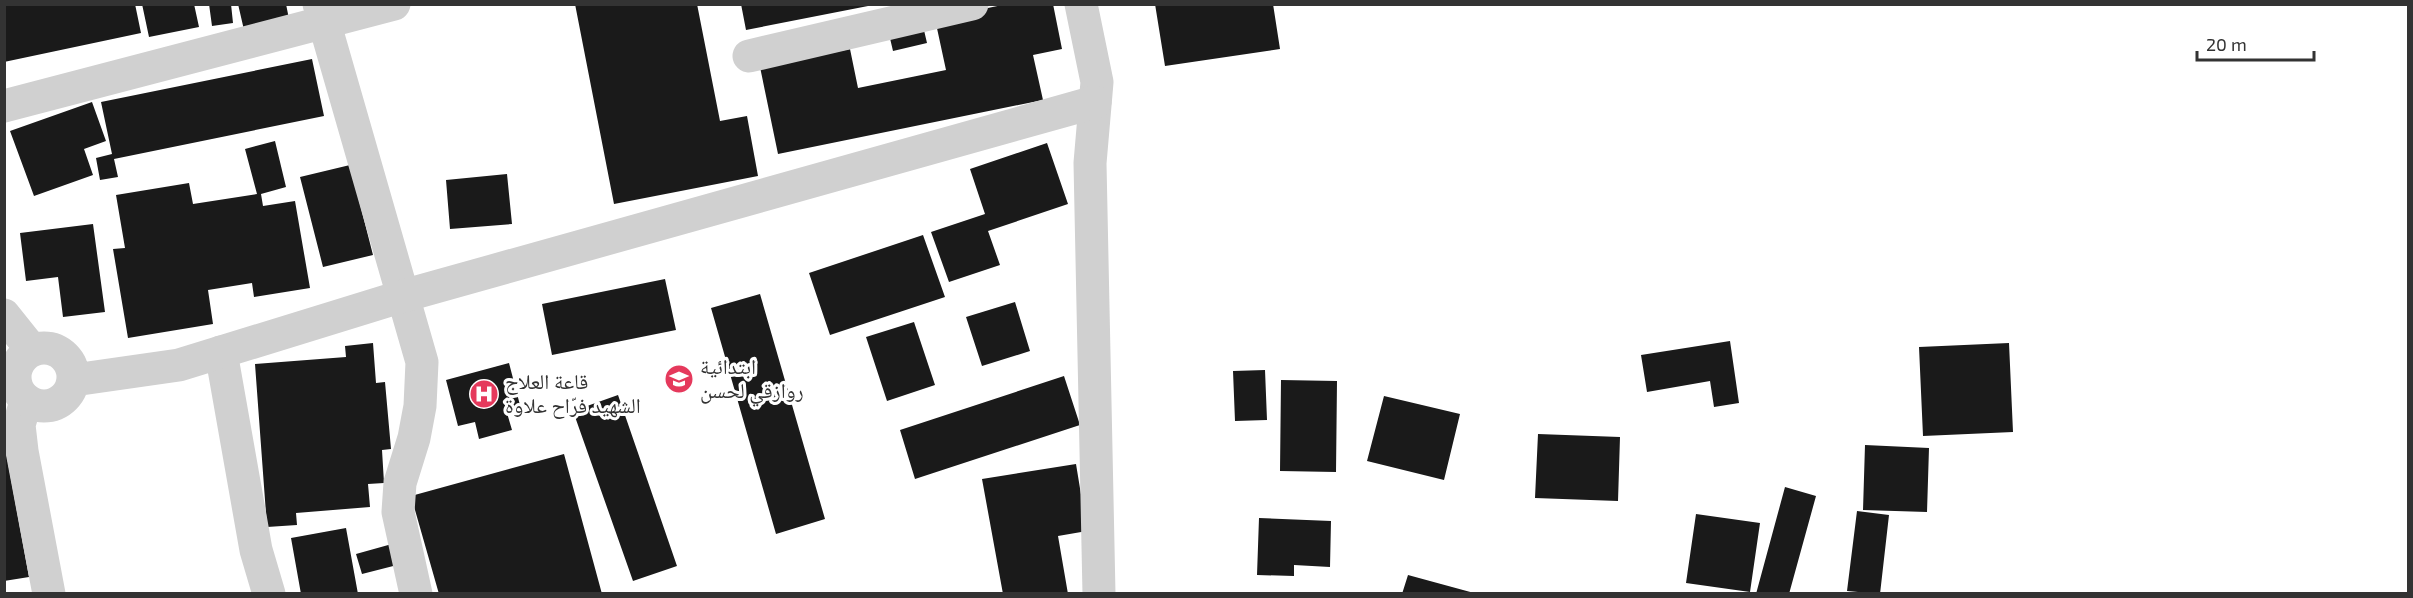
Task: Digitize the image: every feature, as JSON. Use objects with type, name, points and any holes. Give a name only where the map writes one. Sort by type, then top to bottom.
[{"type":"street","points":[[4,106],[322,13],[394,4]]},
{"type":"street","points":[[749,56],[972,4]]},
{"type":"street","points":[[1081,4],[1097,82],[1090,163],[1099,594]]},
{"type":"street","points":[[322,13],[422,363],[420,406],[414,438],[400,483],[398,512],[416,594]]},
{"type":"street","points":[[74,380],[179,365],[403,296],[1095,102]]},
{"type":"street","points":[[4,315],[32,350]]},
{"type":"street","points":[[52,349],[61,353],[73,370],[74,380],[64,399],[56,405],[35,406],[19,393],[14,374],[23,356],[32,350],[52,349]]},
{"type":"street","points":[[221,352],[256,550],[269,594]]},
{"type":"street","points":[[26,401],[19,425],[22,451],[49,594]]},
{"type":"building","points":[[4,4],[135,4],[141,33],[4,62]]},
{"type":"building","points":[[142,4],[194,4],[199,27],[149,37]]},
{"type":"building","points":[[209,4],[231,4],[233,23],[212,26]]},
{"type":"building","points":[[238,4],[286,4],[289,19],[244,30]]},
{"type":"building","points":[[575,4],[697,4],[720,121],[747,116],[758,176],[614,204]]},
{"type":"building","points":[[741,4],[867,4],[868,6],[746,30]]},
{"type":"building","points":[[1007,4],[1053,4],[1062,49],[1033,55],[1043,100],[778,154],[760,67],[850,49],[858,88],[946,70],[935,19]]},
{"type":"building","points":[[1155,4],[1273,4],[1280,49],[1165,66]]},
{"type":"building","points":[[923,26],[927,43],[893,51],[889,34]]},
{"type":"building","points":[[312,59],[324,116],[114,159],[118,177],[100,180],[96,158],[112,154],[101,102]]},
{"type":"building","points":[[92,102],[106,141],[84,149],[93,175],[34,196],[10,131]]},
{"type":"building","points":[[275,141],[286,187],[261,194],[263,206],[295,201],[310,288],[254,297],[252,283],[208,290],[213,324],[128,338],[113,249],[125,248],[116,195],[189,183],[193,204],[257,194],[245,149]]},
{"type":"building","points":[[1047,143],[1068,204],[988,231],[1000,265],[949,282],[931,232],[985,214],[970,169]]},
{"type":"building","points":[[350,165],[373,255],[323,267],[300,177]]},
{"type":"building","points":[[507,174],[512,224],[450,229],[446,180]]},
{"type":"building","points":[[93,224],[105,312],[63,317],[58,277],[26,281],[20,233]]},
{"type":"building","points":[[923,235],[945,297],[830,335],[809,273]]},
{"type":"building","points":[[665,279],[676,330],[552,355],[542,304]]},
{"type":"building","points":[[760,294],[825,519],[776,534],[711,308]]},
{"type":"building","points":[[1015,302],[1030,351],[982,366],[966,317]]},
{"type":"building","points":[[914,322],[935,385],[887,401],[866,337]]},
{"type":"building","points":[[1730,341],[1739,403],[1714,407],[1710,381],[1647,392],[1641,355]]},
{"type":"building","points":[[373,343],[376,383],[385,382],[391,449],[382,450],[384,483],[368,484],[370,507],[296,513],[297,525],[267,527],[255,364],[346,357],[345,346]]},
{"type":"building","points":[[2009,343],[2013,432],[1923,436],[1919,347]]},
{"type":"building","name":"قاعة العلاج الشهيد فرّاح علاوة","points":[[509,363],[521,409],[507,413],[512,430],[479,439],[475,422],[458,426],[446,380]]},
{"type":"building","points":[[1265,370],[1267,420],[1235,421],[1233,371]]},
{"type":"building","points":[[1064,376],[1080,425],[915,479],[900,430]]},
{"type":"building","points":[[1281,380],[1337,381],[1336,472],[1280,471]]},
{"type":"building","points":[[618,395],[677,566],[633,581],[573,411]]},
{"type":"building","points":[[1384,396],[1460,414],[1444,480],[1367,461]]},
{"type":"building","points":[[1538,434],[1620,437],[1618,501],[1535,498]]},
{"type":"building","points":[[4,441],[29,577],[4,581]]},
{"type":"building","points":[[1865,445],[1929,448],[1927,512],[1863,510]]},
{"type":"building","points":[[564,454],[602,594],[439,594],[411,496]]},
{"type":"building","points":[[1076,464],[1087,531],[1058,536],[1068,594],[1003,594],[982,479]]},
{"type":"building","points":[[1785,487],[1816,496],[1789,594],[1756,594]]},
{"type":"building","points":[[1857,511],[1889,515],[1880,594],[1847,591]]},
{"type":"building","points":[[1696,514],[1760,523],[1750,592],[1686,583]]},
{"type":"building","points":[[1259,518],[1331,521],[1330,567],[1294,565],[1294,576],[1257,575]]},
{"type":"building","points":[[346,528],[358,594],[301,594],[291,538]]},
{"type":"building","points":[[399,542],[405,563],[362,574],[356,554]]},
{"type":"building","points":[[1408,575],[1474,593],[1474,594],[1402,594]]},
{"type":"place","name":"ابتدائية روازقي لحسن","points":[[679,379]]},
{"type":"place","name":"قاعة العلاج الشهيد فرّاح علاوة","points":[[484,394]]}]
